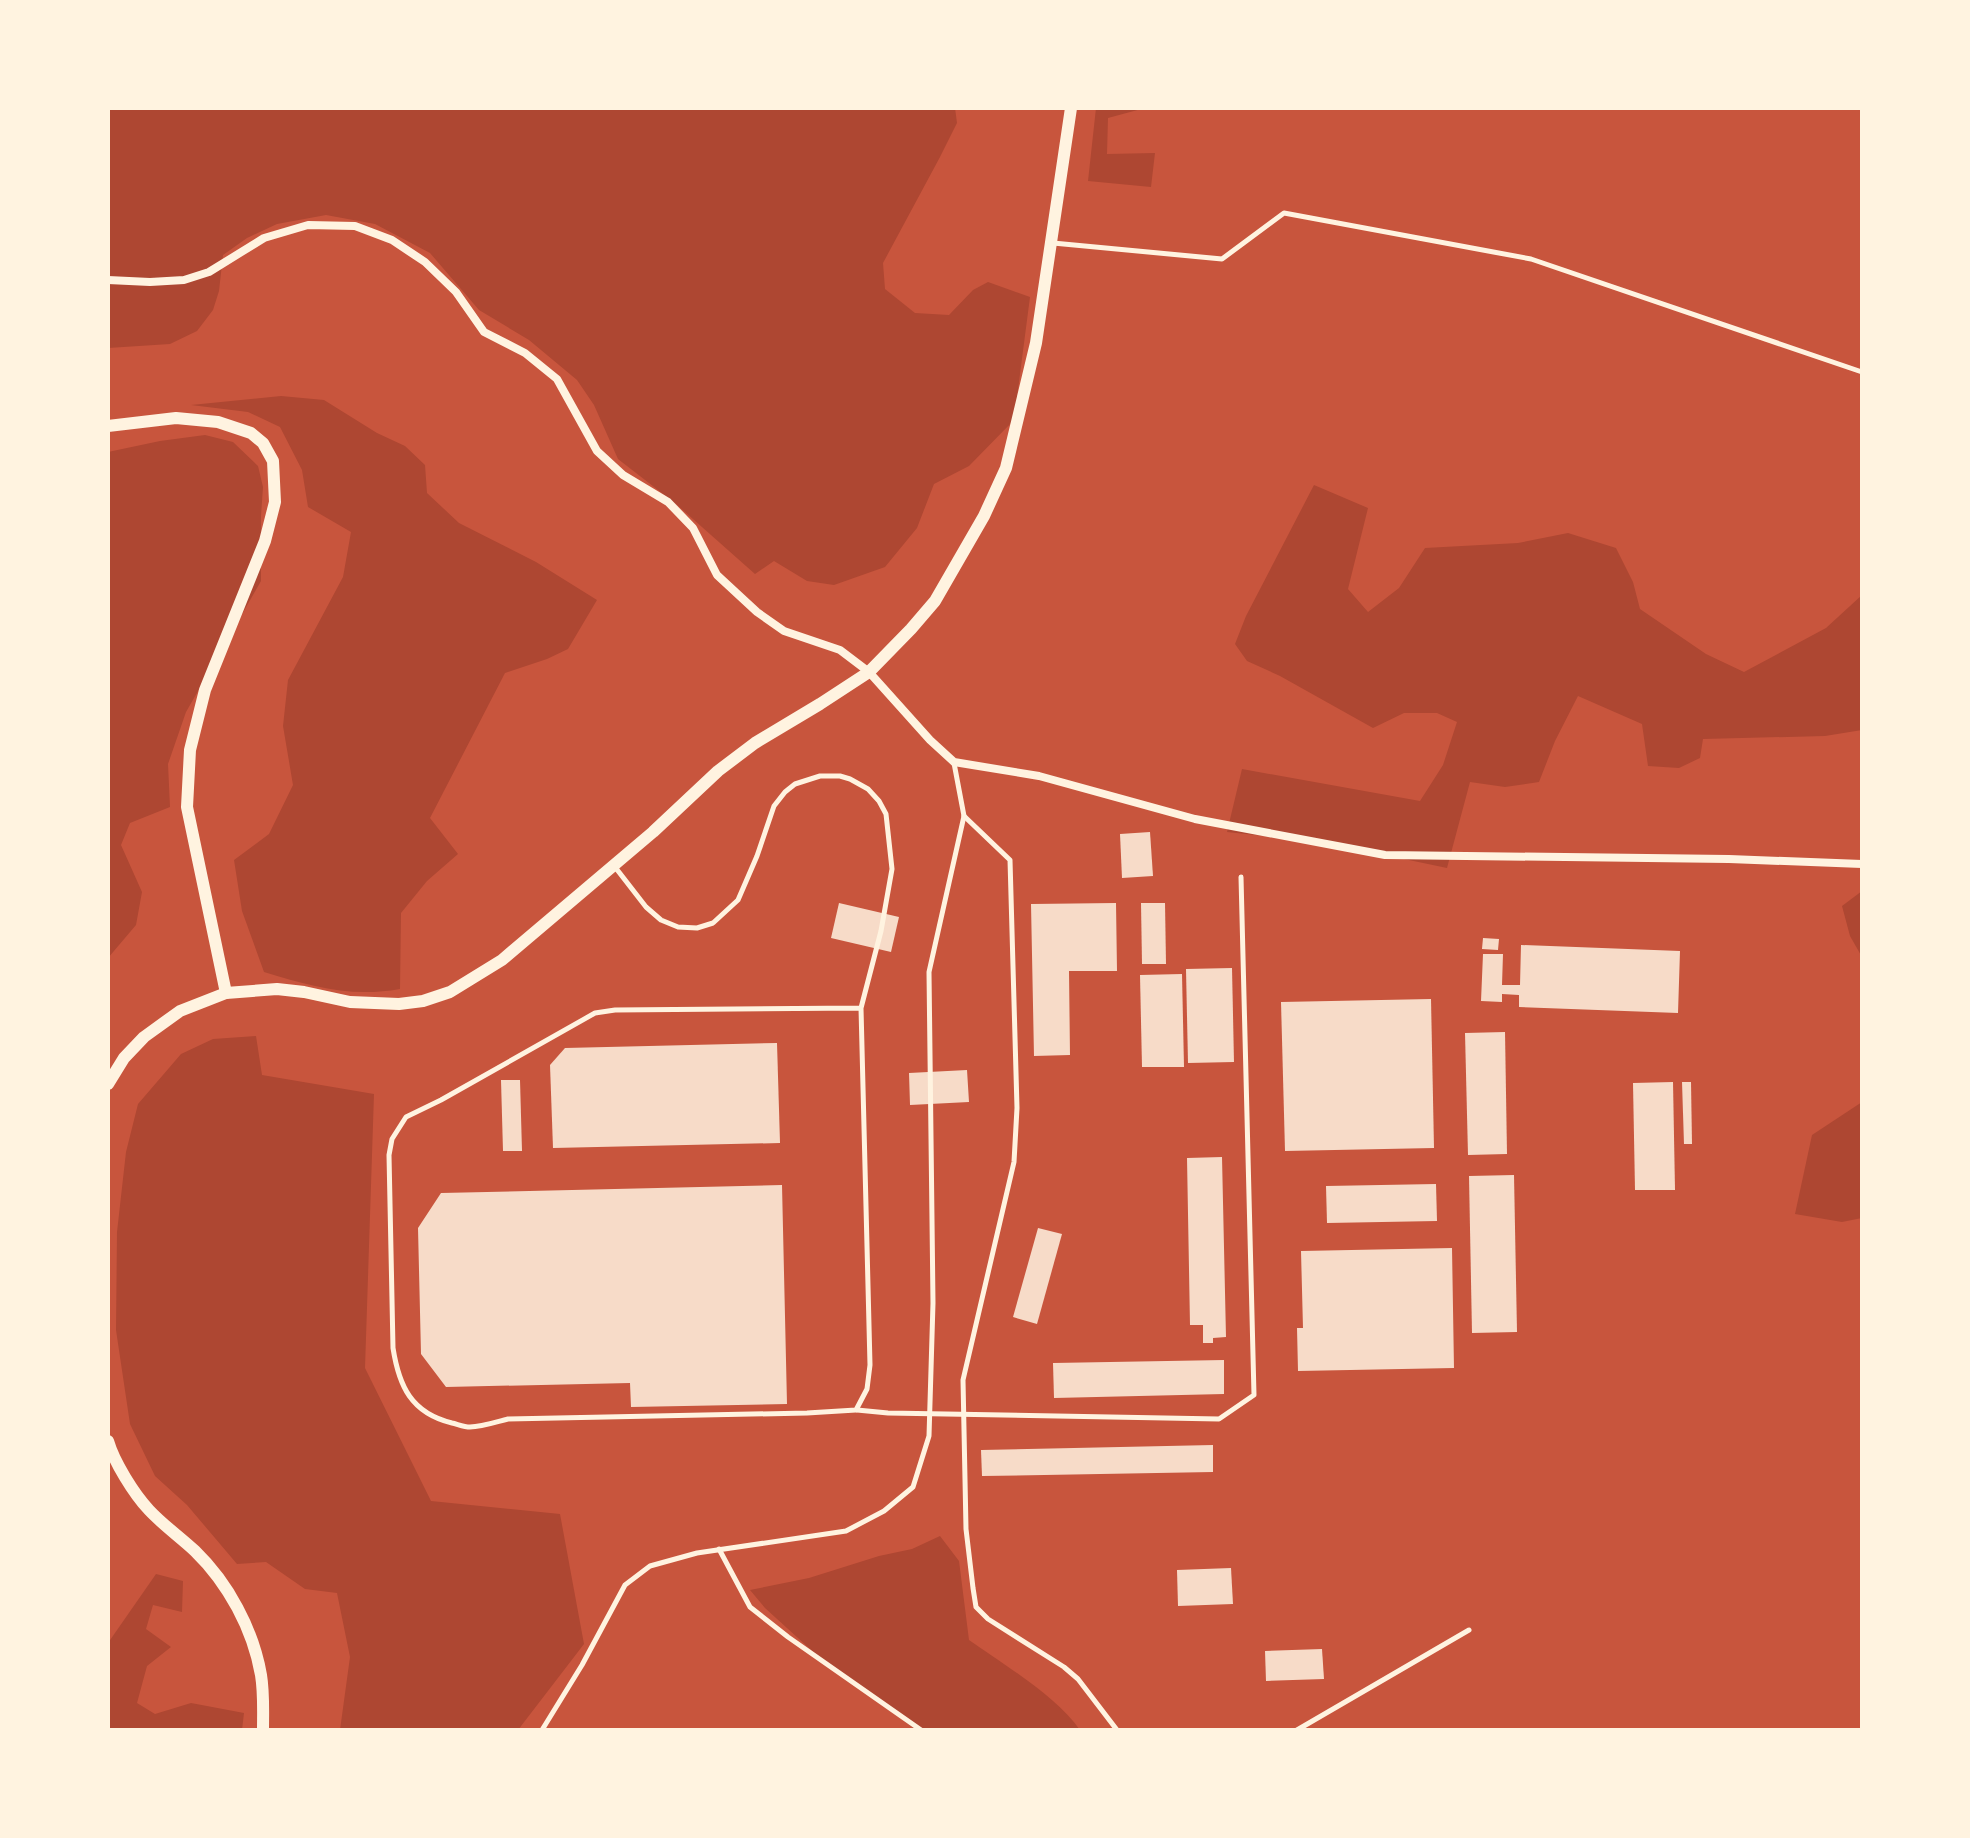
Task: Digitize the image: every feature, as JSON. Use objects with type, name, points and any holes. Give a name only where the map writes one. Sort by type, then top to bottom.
[{"type":"street","points":[[108,1084],[124,1058],[144,1037],[180,1011],[226,993],[277,989],[350,1002],[399,1004],[423,1001],[450,992],[502,960],[653,832],[718,771],[869,672],[935,601],[996,492],[1006,468],[1036,343],[1071,108]]},
{"type":"street","points":[[108,280],[184,280],[209,272],[264,238],[308,225],[355,226],[392,240],[425,262],[456,292],[484,332],[525,353],[557,379],[597,451],[623,475],[668,502],[693,528],[717,575],[757,612],[784,631],[840,650],[869,672],[954,762],[1039,776],[1195,819],[1385,855],[1729,859],[1862,864]]},
{"type":"street","points":[[108,426],[176,418],[218,422],[251,433],[263,443],[273,461],[275,502],[265,541],[205,690],[190,750],[187,807],[226,993]]},
{"type":"street","points":[[108,1441],[124,1473],[148,1509],[197,1553],[231,1596],[252,1642],[261,1675],[263,1730]]},
{"type":"lane","points":[[1052,243],[1222,259],[1284,213],[1531,259],[1862,372]]},
{"type":"lane","points":[[542,1730],[582,1665],[625,1585],[650,1566],[719,1549],[846,1531],[884,1511],[913,1487],[929,1436],[933,1303],[929,972],[964,816],[954,762]]},
{"type":"lane","points":[[614,866],[646,907],[661,920],[678,927],[697,928],[713,923],[738,900],[774,806],[785,792],[807,779],[840,776],[868,789],[886,814],[892,869],[881,931],[861,1008],[870,1365],[867,1389],[856,1410]]},
{"type":"lane","points":[[964,816],[1010,860],[1017,1108],[1014,1162],[963,1380],[966,1529],[976,1607],[988,1619],[1078,1679],[1117,1730]]},
{"type":"lane","points":[[861,1008],[615,1010],[595,1013],[406,1117],[392,1139],[389,1155],[393,1348],[397,1373],[407,1394],[426,1413],[469,1427],[508,1419],[856,1410],[1219,1419],[1254,1395],[1241,877]]},
{"type":"lane","points":[[719,1549],[750,1607],[921,1730]]},
{"type":"lane","points":[[1297,1730],[1469,1630]]},
{"type":"shaded area","points":[[108,108],[955,108],[957,123],[883,263],[885,289],[915,313],[949,315],[973,290],[988,282],[1030,297],[1014,420],[969,466],[934,484],[917,528],[885,567],[834,585],[807,581],[774,561],[755,574],[676,504],[618,459],[594,405],[577,380],[529,340],[479,310],[430,253],[375,224],[326,215],[277,224],[247,238],[223,255],[219,291],[213,310],[197,331],[170,344],[108,348]]},
{"type":"shaded area","points":[[1096,108],[1145,108],[1108,118],[1107,154],[1155,153],[1151,187],[1088,181]]},
{"type":"shaded area","points":[[281,396],[324,400],[377,433],[405,446],[425,465],[427,493],[459,523],[536,562],[597,600],[568,649],[505,673],[430,818],[458,854],[427,881],[401,913],[400,989],[347,991],[264,972],[242,911],[234,860],[269,834],[293,785],[283,726],[288,680],[343,577],[351,532],[308,507],[302,470],[280,427],[248,412],[191,405]]},
{"type":"shaded area","points":[[205,435],[233,442],[258,466],[263,487],[261,581],[186,712],[168,764],[170,807],[130,823],[121,845],[142,892],[136,925],[108,958],[108,452]]},
{"type":"shaded area","points":[[1314,485],[1368,508],[1348,589],[1368,612],[1399,588],[1425,548],[1518,543],[1568,533],[1616,548],[1633,582],[1640,609],[1706,654],[1744,672],[1826,628],[1862,595],[1862,730],[1825,736],[1703,739],[1700,758],[1679,768],[1648,766],[1642,724],[1578,696],[1539,782],[1505,787],[1470,782],[1447,868],[1323,842],[1227,832],[1242,769],[1420,801],[1443,765],[1457,722],[1437,713],[1404,713],[1373,728],[1247,661],[1235,644],[1246,616]]},
{"type":"shaded area","points":[[1862,891],[1862,957],[1850,936],[1842,906]]},
{"type":"shaded area","points":[[256,1036],[262,1075],[374,1094],[365,1368],[431,1501],[560,1514],[584,1644],[518,1730],[340,1730],[350,1657],[337,1593],[305,1589],[266,1562],[237,1564],[187,1505],[155,1476],[130,1424],[116,1330],[117,1232],[126,1152],[138,1104],[181,1054],[213,1039]]},
{"type":"shaded area","points":[[1862,1102],[1862,1218],[1842,1222],[1795,1214],[1812,1135]]},
{"type":"shaded area","points":[[940,1536],[959,1561],[969,1640],[1043,1693],[1080,1730],[916,1730],[821,1659],[765,1608],[750,1590],[809,1578],[912,1549]]},
{"type":"shaded area","points":[[156,1574],[183,1581],[182,1612],[153,1605],[146,1629],[171,1647],[147,1666],[137,1703],[155,1714],[191,1703],[244,1713],[242,1730],[108,1730],[108,1643]]},
{"type":"building","points":[[1150,832],[1153,876],[1122,878],[1120,834]]},
{"type":"building","points":[[839,903],[899,917],[891,952],[831,938]]},
{"type":"building","points":[[1116,903],[1117,971],[1069,971],[1070,1055],[1034,1056],[1031,904]]},
{"type":"building","points":[[1141,903],[1165,903],[1166,964],[1142,964]]},
{"type":"building","points":[[1483,938],[1499,939],[1498,950],[1482,949]]},
{"type":"building","points":[[1521,945],[1680,951],[1678,1013],[1519,1007],[1519,995],[1502,994],[1502,1002],[1481,1001],[1483,954],[1503,954],[1502,985],[1520,985]]},
{"type":"building","points":[[1232,968],[1234,1062],[1188,1063],[1186,969]]},
{"type":"building","points":[[1182,974],[1184,1067],[1142,1067],[1140,975]]},
{"type":"building","points":[[1431,999],[1434,1148],[1285,1151],[1281,1002]]},
{"type":"building","points":[[1505,1032],[1507,1154],[1468,1155],[1465,1033]]},
{"type":"building","points":[[777,1043],[780,1143],[553,1148],[550,1065],[565,1048]]},
{"type":"building","points":[[967,1070],[969,1102],[910,1105],[909,1073]]},
{"type":"building","points":[[501,1080],[520,1080],[522,1151],[503,1151]]},
{"type":"building","points":[[1673,1082],[1675,1190],[1635,1190],[1633,1083]]},
{"type":"building","points":[[1682,1082],[1691,1082],[1692,1144],[1684,1144]]},
{"type":"building","points":[[1222,1157],[1226,1337],[1213,1338],[1213,1343],[1203,1343],[1203,1325],[1190,1325],[1187,1158]]},
{"type":"building","points":[[1514,1175],[1517,1332],[1472,1333],[1469,1176]]},
{"type":"building","points":[[1436,1184],[1437,1221],[1327,1223],[1326,1186]]},
{"type":"building","points":[[782,1185],[787,1404],[631,1407],[630,1383],[446,1387],[421,1354],[418,1228],[441,1193]]},
{"type":"building","points":[[1038,1228],[1062,1234],[1037,1324],[1013,1317]]},
{"type":"building","points":[[1452,1248],[1454,1368],[1298,1371],[1297,1328],[1303,1328],[1301,1251]]},
{"type":"building","points":[[1224,1360],[1224,1394],[1054,1398],[1053,1363]]},
{"type":"building","points":[[1213,1445],[1213,1472],[982,1476],[981,1450]]},
{"type":"building","points":[[1231,1568],[1233,1604],[1178,1606],[1177,1570]]},
{"type":"building","points":[[1322,1649],[1324,1679],[1266,1681],[1265,1651]]}]
